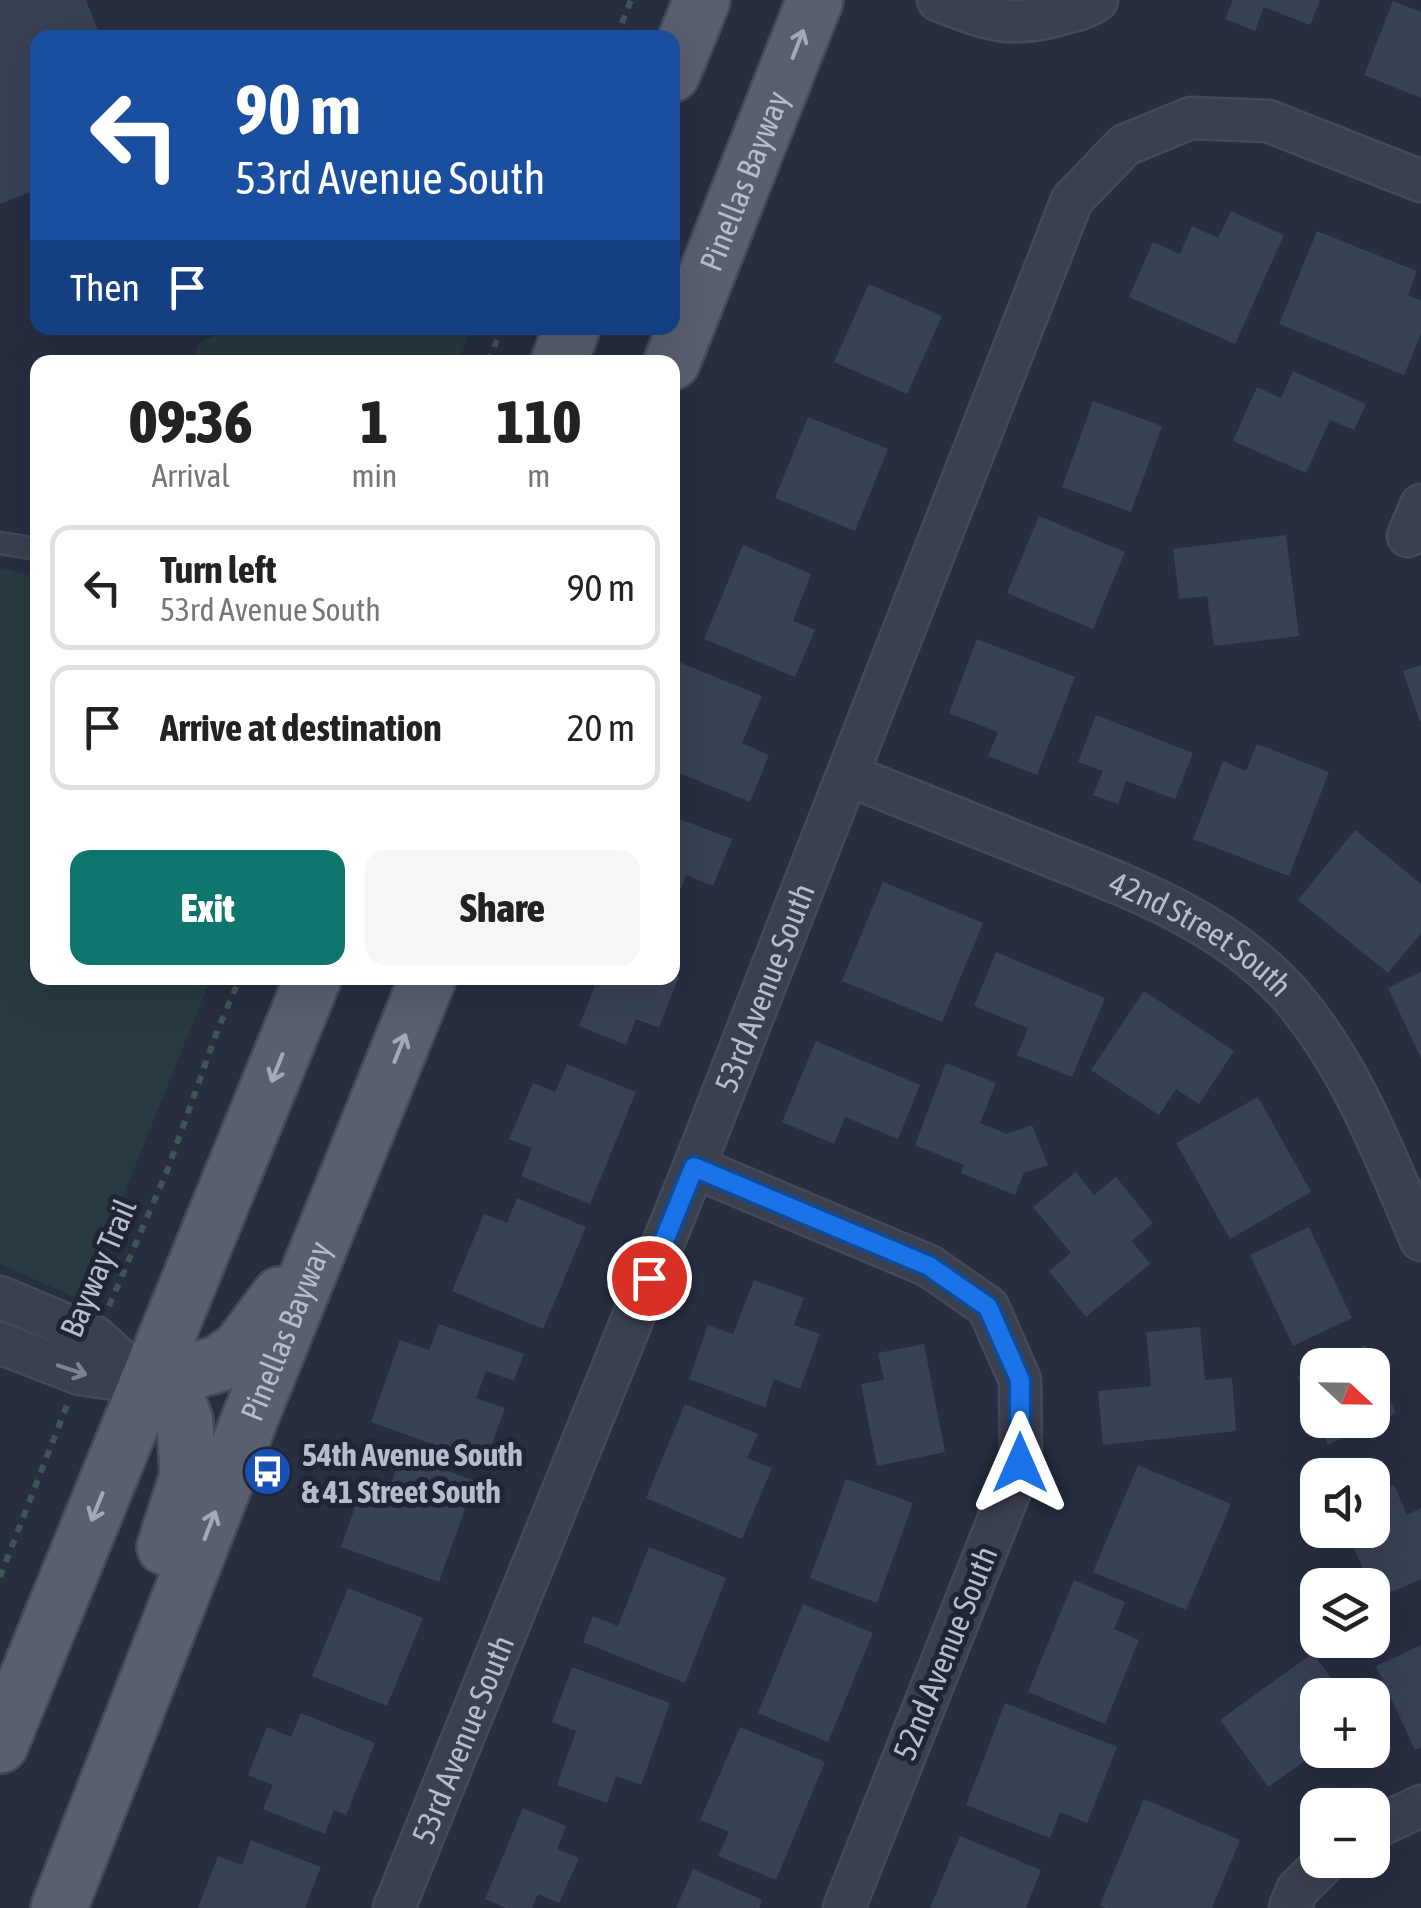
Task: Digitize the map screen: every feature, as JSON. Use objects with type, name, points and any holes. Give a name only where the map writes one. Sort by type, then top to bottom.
[{"type":"main road","points":[[680,54],[702,0]]},
{"type":"main road","name":"Pinellas Bayway","points":[[675,355],[815,0]]},
{"type":"main road","points":[[0,1745],[311,985]]},
{"type":"main road","name":"Pinellas Bayway","points":[[66,1892],[425,985]]},
{"type":"main road","points":[[147,1384],[218,1364],[239,1350],[270,1312],[337,1203]]},
{"type":"main road","points":[[66,1892],[99,1742],[188,1476],[186,1420],[177,1400],[147,1384]]},
{"type":"street","points":[[938,0],[987,18],[1030,23],[1086,7],[1097,0]]},
{"type":"street","name":"53rd Avenue South","points":[[394,1908],[694,1167],[1072,200],[1125,145],[1191,118],[1268,121],[1421,181]]},
{"type":"street","name":"42nd Street South","points":[[848,776],[1164,901],[1230,942],[1282,988],[1324,1041],[1374,1128],[1421,1240]]},
{"type":"street","name":"52nd Avenue South","points":[[694,1167],[929,1266],[988,1307],[1020,1380],[1020,1463],[844,1908]]},
{"type":"street","points":[[0,1297],[88,1356],[147,1384]]},
{"type":"street","points":[[0,1344],[88,1356]]},
{"type":"street","points":[[1390,1820],[1421,1806]]},
{"type":"street","points":[[1290,1908],[1297,1890],[1309,1878]]},
{"type":"lane","points":[[0,544],[30,547]]},
{"type":"path","points":[[619,30],[631,0]]},
{"type":"path","name":"Bayway Trail","points":[[0,1576],[167,1171],[237,985]]},
{"type":"shaded area","points":[[216,335],[469,335],[461,355],[194,355],[200,342]]},
{"type":"shaded area","points":[[0,568],[30,575],[30,985],[208,985],[81,1300],[0,1264]]},
{"type":"building","points":[[0,0],[86,0],[98,30],[30,30],[30,192],[0,204]]},
{"type":"building","points":[[1233,0],[1320,0],[1310,25],[1264,7],[1255,31],[1225,19]]},
{"type":"building","points":[[1393,1],[1421,12],[1421,98],[1364,75]]},
{"type":"building","points":[[1231,211],[1284,235],[1235,344],[1129,297],[1153,242],[1180,254],[1192,226],[1218,238]]},
{"type":"building","points":[[1317,231],[1417,271],[1408,295],[1421,301],[1421,334],[1404,375],[1279,324]]},
{"type":"building","points":[[869,284],[942,316],[907,394],[834,362]]},
{"type":"building","points":[[1293,371],[1366,404],[1354,430],[1330,420],[1306,473],[1233,441],[1257,387],[1281,398]]},
{"type":"building","points":[[1093,401],[1162,426],[1131,512],[1062,487]]},
{"type":"building","points":[[808,417],[888,449],[855,531],[775,498]]},
{"type":"building","points":[[1039,516],[1125,552],[1093,629],[1007,593]]},
{"type":"building","points":[[1286,535],[1299,636],[1214,646],[1207,596],[1179,599],[1173,549]]},
{"type":"building","points":[[743,545],[811,574],[793,621],[815,630],[795,677],[704,639]]},
{"type":"building","points":[[977,639],[1075,677],[1037,775],[988,756],[998,732],[949,713]]},
{"type":"building","points":[[680,662],[762,696],[742,743],[769,755],[750,802],[680,773]]},
{"type":"building","points":[[1421,665],[1421,722],[1420,722],[1403,671]]},
{"type":"building","points":[[1096,715],[1193,753],[1175,799],[1126,781],[1118,804],[1093,795],[1103,771],[1078,762]]},
{"type":"building","points":[[1257,744],[1329,772],[1289,876],[1193,839],[1223,761],[1246,771]]},
{"type":"building","points":[[680,819],[732,839],[713,886],[686,875],[680,891]]},
{"type":"building","points":[[1355,830],[1421,884],[1421,933],[1388,973],[1298,900]]},
{"type":"building","points":[[883,882],[983,923],[942,1022],[842,981]]},
{"type":"building","points":[[996,952],[1105,998],[1072,1077],[1017,1055],[1028,1028],[974,1006]]},
{"type":"building","points":[[1421,972],[1421,1058],[1388,988]]},
{"type":"building","points":[[595,985],[676,985],[659,1028],[636,1019],[626,1045],[579,1026]]},
{"type":"building","points":[[1144,991],[1234,1051],[1199,1104],[1176,1089],[1159,1115],[1091,1070]]},
{"type":"building","points":[[816,1041],[920,1085],[898,1139],[845,1117],[834,1144],[782,1122]]},
{"type":"building","points":[[946,1063],[996,1083],[980,1123],[1007,1134],[1032,1125],[1048,1165],[1024,1173],[1015,1195],[961,1173],[964,1165],[915,1145]]},
{"type":"building","points":[[567,1064],[636,1092],[590,1204],[521,1176],[532,1148],[509,1139],[533,1083],[555,1092]]},
{"type":"building","points":[[1258,1097],[1311,1192],[1230,1239],[1176,1143]]},
{"type":"building","points":[[1076,1172],[1094,1195],[1116,1177],[1153,1223],[1132,1241],[1150,1264],[1086,1317],[1049,1271],[1071,1253],[1033,1207]]},
{"type":"building","points":[[517,1198],[586,1227],[543,1329],[452,1291],[484,1214],[507,1223]]},
{"type":"building","points":[[1309,1227],[1352,1318],[1293,1346],[1250,1255]]},
{"type":"building","points":[[754,1280],[804,1298],[794,1325],[820,1334],[800,1389],[774,1379],[765,1407],[689,1379],[708,1325],[733,1334]]},
{"type":"building","points":[[439,1324],[524,1354],[514,1381],[486,1371],[476,1398],[505,1408],[485,1463],[371,1422],[400,1340],[429,1350]]},
{"type":"building","points":[[1200,1327],[1205,1380],[1232,1378],[1236,1431],[1103,1445],[1098,1391],[1151,1386],[1146,1332]]},
{"type":"building","points":[[924,1344],[945,1452],[877,1466],[861,1384],[884,1380],[878,1353]]},
{"type":"building","points":[[685,1404],[758,1434],[747,1458],[772,1468],[742,1539],[646,1498]]},
{"type":"building","points":[[1325,1438],[1343,1438],[1328,1445]]},
{"type":"building","points":[[402,1454],[475,1481],[439,1582],[341,1547],[359,1496],[383,1505]]},
{"type":"building","points":[[1138,1465],[1231,1504],[1186,1610],[1093,1572]]},
{"type":"building","points":[[846,1479],[913,1503],[877,1603],[810,1578]]},
{"type":"building","points":[[1394,1485],[1407,1515],[1421,1508],[1421,1579],[1390,1593],[1390,1568],[1363,1568],[1354,1548],[1390,1548],[1390,1487]]},
{"type":"building","points":[[649,1547],[726,1578],[685,1683],[583,1642],[593,1616],[618,1626]]},
{"type":"building","points":[[1074,1580],[1125,1602],[1114,1629],[1139,1640],[1105,1724],[1028,1692]]},
{"type":"building","points":[[348,1588],[423,1618],[387,1706],[312,1676]]},
{"type":"building","points":[[803,1604],[873,1633],[828,1742],[758,1713]]},
{"type":"building","points":[[1421,1645],[1421,1747],[1415,1750],[1390,1696],[1390,1678],[1382,1678],[1376,1666]]},
{"type":"building","points":[[1306,1658],[1317,1658],[1331,1678],[1300,1678],[1300,1765],[1268,1787],[1220,1720]]},
{"type":"building","points":[[572,1667],[670,1703],[641,1785],[616,1776],[607,1803],[557,1785],[576,1731],[552,1722]]},
{"type":"building","points":[[1005,1703],[1117,1747],[1087,1823],[1060,1812],[1050,1838],[966,1805]]},
{"type":"building","points":[[301,1713],[375,1743],[346,1815],[334,1810],[325,1834],[263,1809],[273,1785],[248,1775],[267,1727],[291,1737]]},
{"type":"building","points":[[740,1727],[825,1762],[776,1880],[718,1856],[729,1832],[700,1820]]},
{"type":"building","points":[[1144,1799],[1240,1840],[1212,1908],[1100,1905]]},
{"type":"building","points":[[523,1808],[566,1826],[557,1849],[579,1858],[559,1903],[538,1894],[532,1908],[506,1908],[485,1899]]},
{"type":"building","points":[[960,1836],[1041,1870],[1026,1908],[930,1908]]},
{"type":"building","points":[[251,1840],[321,1867],[305,1908],[198,1908],[218,1856],[242,1865]]},
{"type":"building","points":[[693,1869],[762,1900],[759,1908],[676,1908]]},
{"type":"place","name":"54th Avenue South & 41 Street South","points":[[267,1472]]},
{"type":"route","points":[[649,1278],[694,1167],[929,1266],[988,1307],[1020,1380],[1020,1463]]}]
